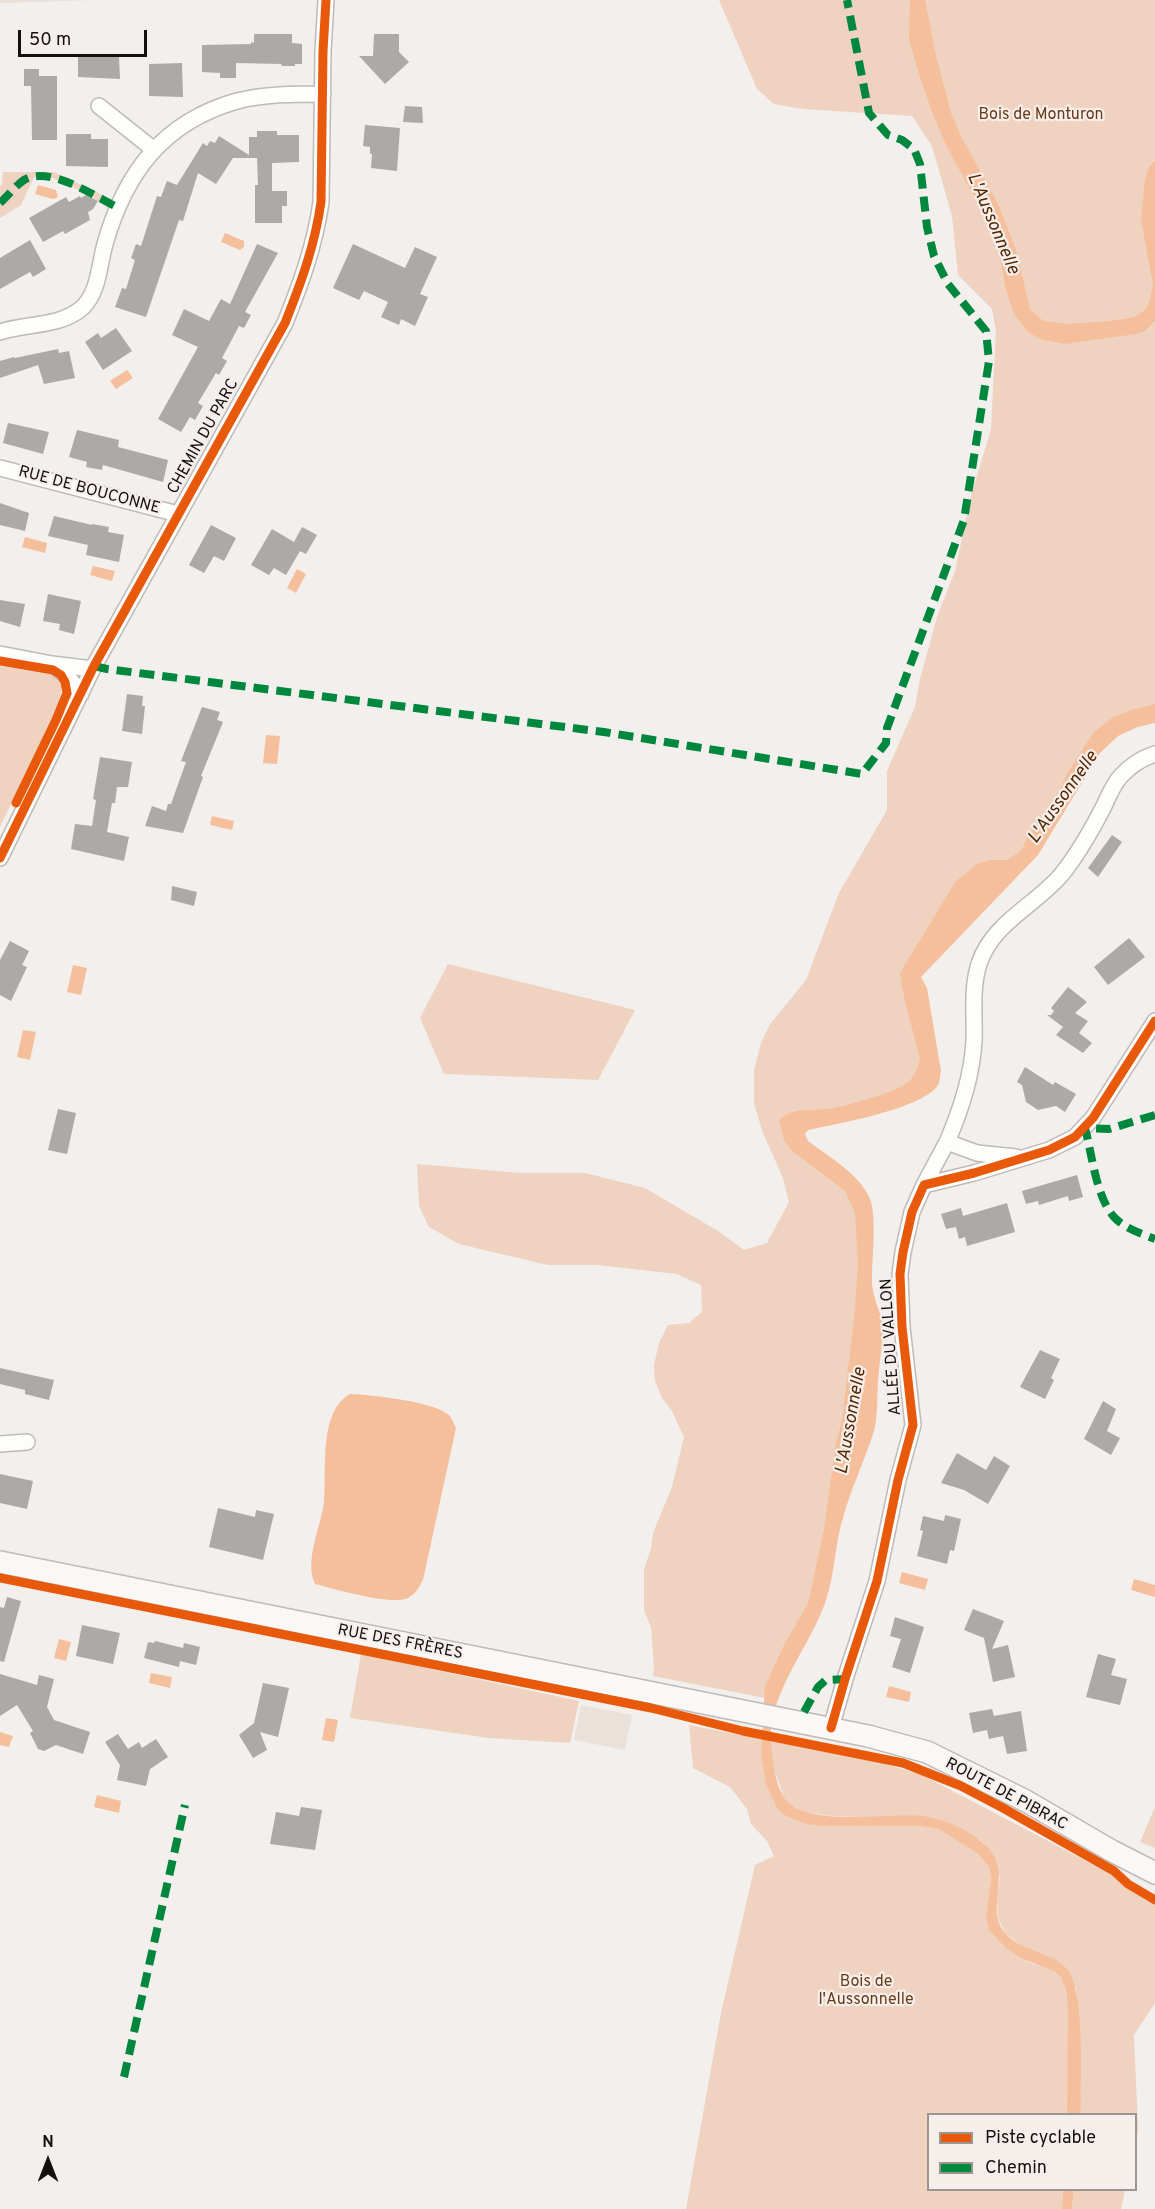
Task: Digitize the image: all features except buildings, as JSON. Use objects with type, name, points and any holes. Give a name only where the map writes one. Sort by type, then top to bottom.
[{"type":"main road","name":"RUE DES FRÈRES","points":[[0,1562],[831,1728]]},
{"type":"main road","name":"ROUTE DE PIBRAC","points":[[831,1728],[927,1752],[1026,1801],[1112,1851],[1155,1872]]},
{"type":"street","name":"CHEMIN DU PARC","points":[[0,858],[93,669],[285,323],[306,271],[318,225],[321,202],[326,0]]},
{"type":"street","points":[[0,332],[58,321],[83,307],[92,295],[104,245],[117,207],[129,183],[153,149],[178,128],[202,113],[237,101],[262,97],[323,94]]},
{"type":"street","points":[[99,106],[153,149]]},
{"type":"street","name":"RUE DE BOUCONNE","points":[[0,468],[178,514]]},
{"type":"street","points":[[0,654],[93,669]]},
{"type":"street","points":[[52,664],[69,678],[81,694]]},
{"type":"street","name":"ALLÉE DU VALLON","points":[[831,1728],[877,1581],[912,1425],[902,1328],[900,1274],[903,1252],[912,1212],[947,1142],[966,1094],[974,1043],[974,982],[980,961],[992,939],[1061,874],[1088,835],[1119,778],[1130,767],[1155,754]]},
{"type":"street","points":[[924,1185],[974,1173],[1063,1144],[1085,1128],[1155,1021]]},
{"type":"street","points":[[947,1142],[977,1154],[1025,1157]]},
{"type":"street","points":[[0,1444],[27,1442]]},
{"type":"shaded area","points":[[0,0],[92,0],[0,3]]},
{"type":"shaded area","points":[[581,1705],[632,1715],[625,1750],[574,1740]]},
{"type":"green space","name":"Bois de Monturon","points":[[719,0],[1155,0],[1155,714],[1115,725],[1029,848],[913,985],[933,1083],[788,1124],[867,1200],[862,1385],[820,1589],[770,1699],[653,1676],[651,1627],[644,1611],[644,1569],[651,1549],[653,1533],[672,1487],[684,1437],[672,1411],[662,1398],[655,1381],[654,1365],[659,1343],[668,1325],[689,1323],[702,1312],[701,1285],[677,1274],[597,1265],[548,1265],[459,1244],[429,1227],[419,1206],[417,1164],[521,1173],[585,1173],[645,1188],[718,1231],[744,1250],[767,1243],[789,1202],[783,1178],[763,1133],[754,1104],[754,1070],[761,1043],[770,1024],[806,980],[839,893],[887,810],[887,771],[915,707],[937,617],[955,571],[971,496],[991,429],[996,331],[992,309],[958,275],[952,216],[932,146],[912,116],[803,109],[774,104],[757,89]]},
{"type":"green space","points":[[3,172],[54,172],[119,203],[115,213],[91,196],[53,178],[34,177],[21,205],[0,218],[0,186]]},
{"type":"green space","points":[[0,666],[54,675],[62,686],[58,706],[0,827]]},
{"type":"green space","points":[[448,964],[635,1010],[598,1080],[444,1074],[420,1018]]},
{"type":"green space","points":[[361,1654],[579,1701],[570,1743],[489,1738],[350,1718]]},
{"type":"green space","name":"Bois de l'Aussonnelle","points":[[689,1725],[882,1763],[922,1775],[1155,1897],[1155,2003],[1134,2035],[1138,2129],[1137,2136],[1137,2113],[1080,2113],[1076,1988],[1050,1957],[1021,1945],[1005,1933],[998,1918],[997,1898],[1000,1879],[984,1843],[960,1828],[939,1820],[807,1813],[790,1805],[784,1797],[776,1774],[766,1783],[786,1816],[939,1829],[977,1853],[989,1867],[991,1879],[986,1916],[1017,1954],[1026,1961],[1056,1972],[1065,1986],[1069,2021],[1067,2113],[927,2113],[927,2191],[1063,2191],[1062,2209],[686,2209],[721,2013],[755,1865],[774,1856],[767,1841],[751,1824],[747,1809],[730,1787],[693,1768]]},
{"type":"green space","points":[[1155,1807],[1155,1848],[1140,1842]]},
{"type":"green space","points":[[1074,2191],[1125,2191],[1121,2209],[1072,2209]]},
{"type":"water","name":"L'Aussonnelle","points":[[910,0],[925,0],[936,56],[951,113],[999,206],[1016,250],[1030,309],[1043,321],[1068,324],[1111,321],[1135,317],[1146,309],[1153,285],[1141,219],[1145,179],[1149,167],[1155,161],[1155,321],[1145,331],[1065,344],[1040,339],[1027,331],[1014,314],[1006,290],[998,248],[983,213],[946,145],[918,71],[909,39]]},
{"type":"water","points":[[38,185],[56,190],[58,197],[53,199],[35,194]]},
{"type":"water","points":[[225,233],[244,241],[244,247],[240,250],[221,242]]},
{"type":"water","points":[[127,370],[133,378],[116,389],[110,381]]},
{"type":"water","points":[[25,537],[47,543],[45,553],[22,547]]},
{"type":"water","points":[[93,566],[115,571],[112,581],[90,575]]},
{"type":"water","points":[[297,569],[306,574],[296,593],[287,588]]},
{"type":"water","name":"L'Aussonnelle","points":[[1155,704],[1155,723],[1138,727],[1118,736],[1100,753],[1038,855],[921,977],[927,988],[941,1071],[938,1085],[929,1094],[898,1108],[808,1130],[805,1134],[808,1141],[852,1174],[870,1199],[874,1227],[872,1286],[882,1320],[883,1333],[875,1425],[843,1518],[827,1597],[783,1688],[771,1726],[773,1760],[781,1791],[789,1803],[800,1810],[833,1816],[930,1817],[970,1833],[993,1854],[998,1866],[999,1877],[997,1912],[1006,1934],[1027,1948],[1051,1957],[1065,1967],[1072,1977],[1079,2011],[1081,2105],[1080,2113],[1067,2113],[1068,2010],[1066,1990],[1061,1977],[1054,1971],[1023,1959],[1006,1948],[989,1930],[986,1916],[991,1879],[989,1867],[977,1853],[939,1829],[920,1826],[807,1824],[786,1816],[777,1808],[766,1784],[761,1754],[765,1686],[785,1643],[808,1604],[824,1529],[836,1443],[842,1421],[858,1265],[855,1213],[845,1191],[791,1150],[784,1140],[779,1120],[795,1111],[828,1109],[867,1099],[898,1088],[913,1077],[920,1058],[900,973],[956,881],[979,863],[1007,860],[1022,850],[1028,835],[1051,809],[1068,772],[1094,732],[1112,718]]},
{"type":"water","points":[[266,735],[280,736],[277,764],[263,763]]},
{"type":"water","points":[[212,816],[234,821],[232,830],[210,825]]},
{"type":"water","points":[[73,965],[87,968],[81,995],[67,992]]},
{"type":"water","points":[[23,1030],[36,1032],[30,1060],[17,1057]]},
{"type":"water","points":[[350,1394],[416,1402],[430,1406],[449,1415],[456,1428],[423,1580],[408,1598],[390,1600],[349,1593],[315,1584],[312,1575],[312,1554],[324,1502],[326,1443],[329,1428],[333,1414]]},
{"type":"water","points":[[902,1572],[928,1579],[925,1590],[899,1583]]},
{"type":"water","points":[[1134,1579],[1155,1585],[1155,1597],[1131,1590]]},
{"type":"water","points":[[59,1639],[71,1642],[66,1661],[54,1658]]},
{"type":"water","points":[[151,1673],[172,1677],[170,1688],[149,1683]]},
{"type":"water","points":[[889,1686],[911,1692],[909,1702],[886,1697]]},
{"type":"water","points":[[326,1718],[338,1720],[334,1742],[322,1740]]},
{"type":"water","points":[[0,1732],[13,1736],[9,1747],[0,1745]]},
{"type":"water","points":[[97,1795],[121,1801],[119,1813],[94,1807]]},
{"type":"water","points":[[1063,2191],[1074,2191],[1072,2209],[1062,2209]]},
{"type":"marked path","points":[[94,666],[604,732],[862,774],[886,743],[887,728],[964,520],[989,361],[986,331],[948,284],[934,256],[927,227],[920,164],[914,149],[902,140],[888,135],[869,113],[847,0]]},
{"type":"marked path","points":[[0,203],[24,180],[34,176],[46,176],[71,184],[117,207]]},
{"type":"marked path","points":[[1155,1115],[1109,1129],[1085,1128],[1095,1175],[1108,1208],[1123,1224],[1155,1239]]},
{"type":"marked path","points":[[804,1712],[818,1687],[826,1680],[845,1679]]},
{"type":"marked path","points":[[124,2077],[185,1805]]},
{"type":"cycle path","points":[[0,858],[94,666],[285,323],[297,293],[311,249],[321,202],[326,0]]},
{"type":"cycle path","points":[[0,661],[53,670],[61,675],[67,693],[16,803]]},
{"type":"cycle path","points":[[831,1728],[877,1581],[898,1480],[913,1425],[902,1327],[900,1274],[912,1212],[924,1185],[974,1173],[1049,1150],[1075,1137],[1093,1118],[1155,1021]]},
{"type":"cycle path","points":[[0,1578],[651,1708],[743,1731],[903,1763],[961,1786],[1003,1808],[1114,1871],[1128,1884],[1155,1900]]}]
